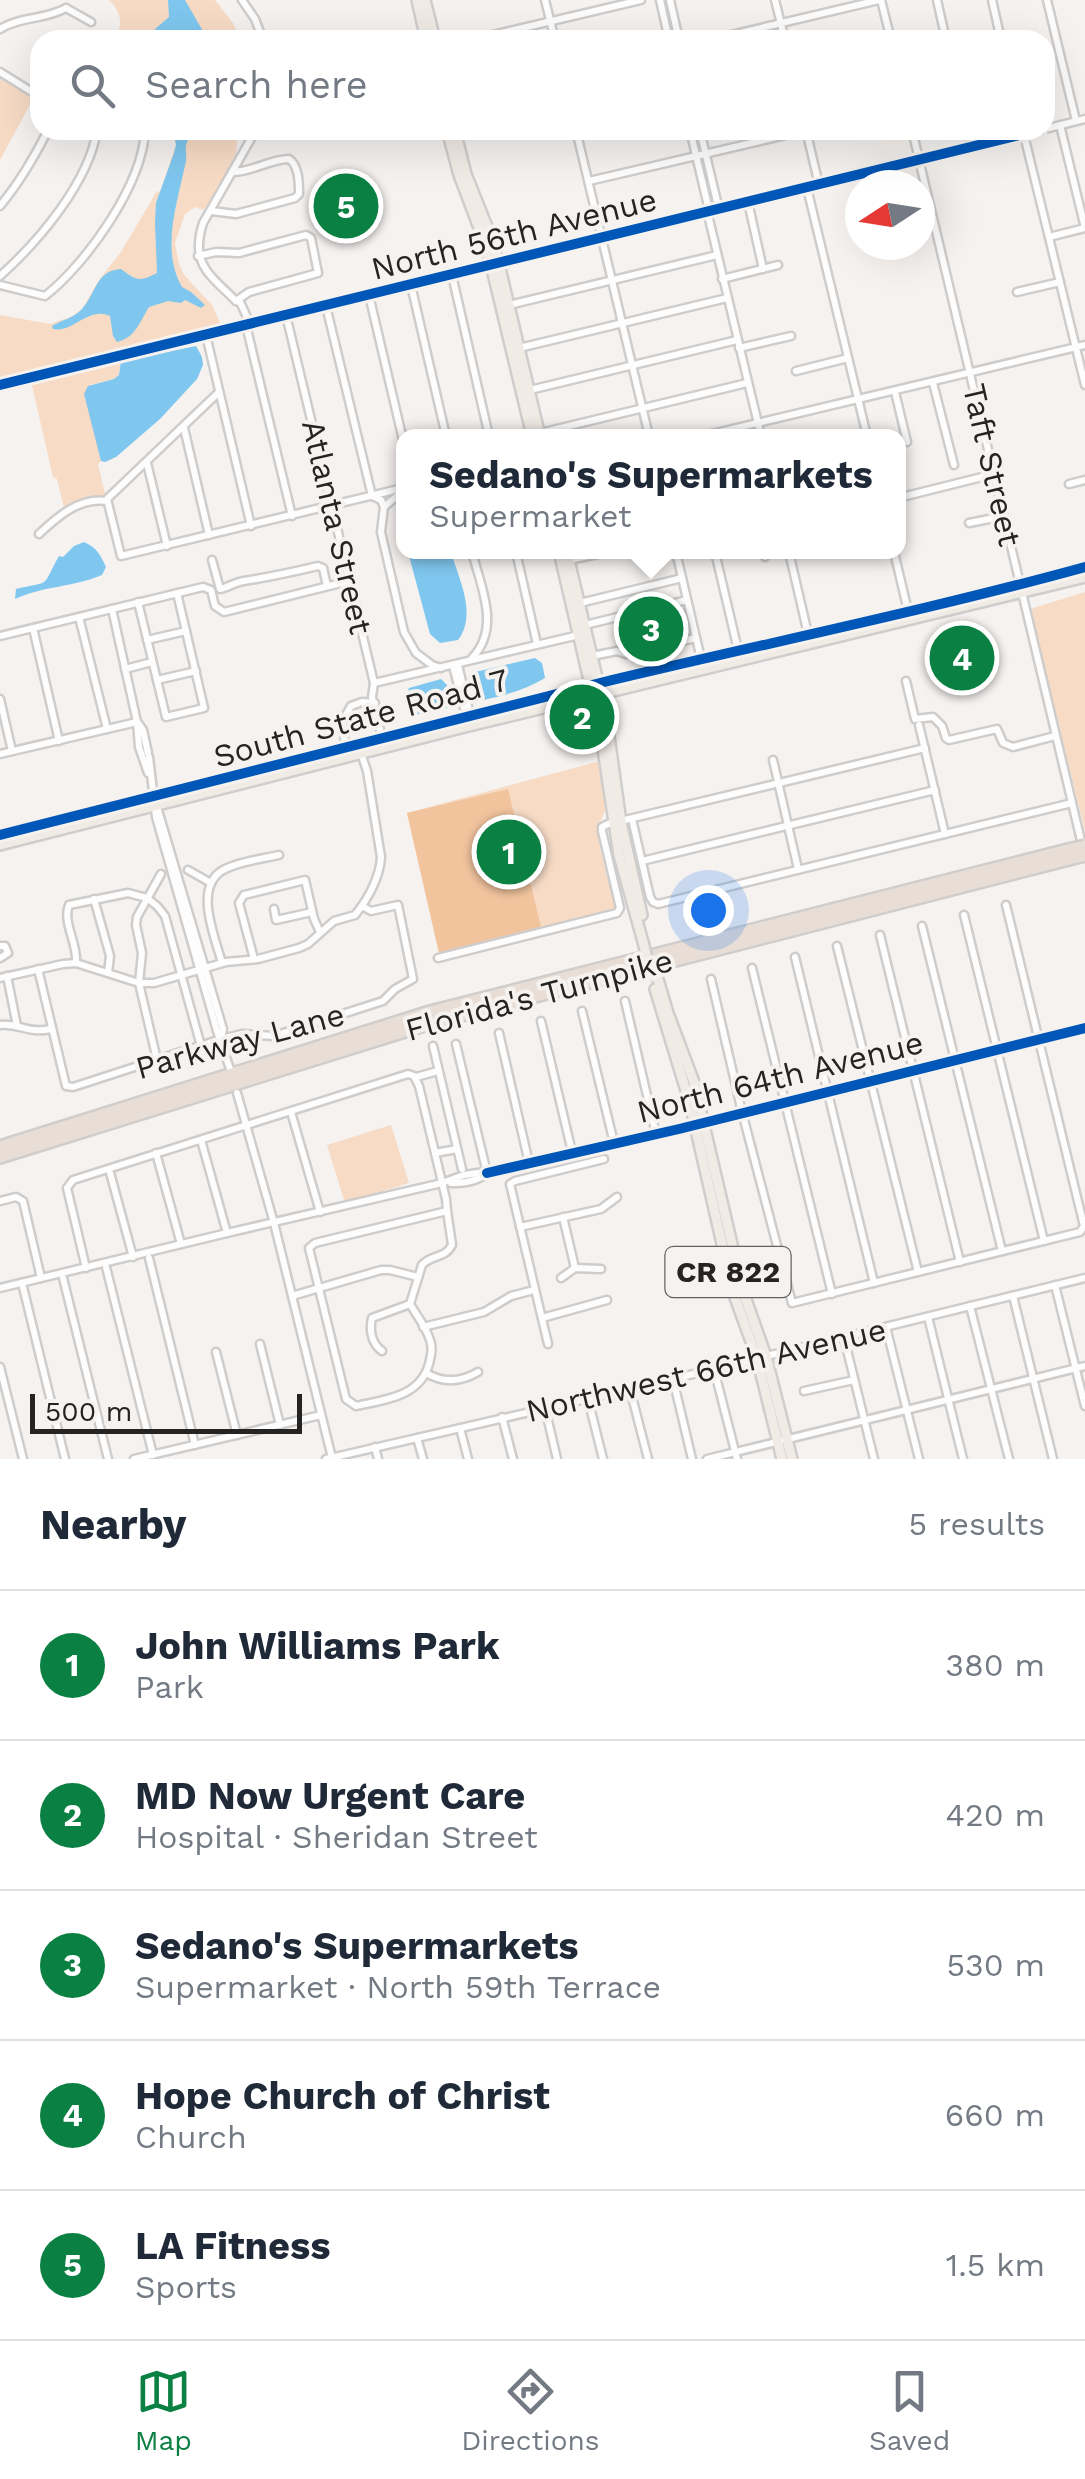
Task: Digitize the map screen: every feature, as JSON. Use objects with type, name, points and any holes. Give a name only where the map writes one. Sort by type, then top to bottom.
[{"type":"highway","name":"Florida's Turnpike","points":[[0,1157],[434,1022],[1069,854],[1085,846]]},
{"type":"highway","name":"Florida's Turnpike","points":[[0,1147],[430,1012],[1069,854],[1085,857]]},
{"type":"main road","points":[[417,0],[424,30]]},
{"type":"main road","points":[[425,0],[432,30]]},
{"type":"main road","points":[[453,140],[508,306],[515,349]]},
{"type":"main road","points":[[457,156],[490,234],[534,429]]},
{"type":"main road","points":[[561,559],[596,690]]},
{"type":"main road","points":[[569,559],[592,656],[596,690]]},
{"type":"main road","name":"South State Road 7","points":[[1021,589],[1085,567]]},
{"type":"main road","name":"South State Road 7","points":[[0,835],[361,753],[700,659],[1085,577]]},
{"type":"main road","name":"South State Road 7","points":[[0,844],[468,716],[694,671],[905,616]]},
{"type":"main road","points":[[829,638],[836,628]]},
{"type":"main road","points":[[800,645],[808,634]]},
{"type":"main road","points":[[694,671],[700,659]]},
{"type":"main road","name":"CR 822","points":[[596,690],[619,855],[700,1123],[762,1357],[782,1441],[782,1459]]},
{"type":"main road","points":[[456,728],[465,724],[468,716]]},
{"type":"main road","points":[[41,834],[48,823]]},
{"type":"main road","name":"CR 822","points":[[782,1441],[792,1459]]},
{"type":"street","points":[[242,0],[259,30]]},
{"type":"street","points":[[546,0],[552,30]]},
{"type":"street","points":[[513,30],[641,0]]},
{"type":"street","points":[[660,0],[667,30]]},
{"type":"street","points":[[670,0],[678,30]]},
{"type":"street","points":[[775,0],[782,30]]},
{"type":"street","points":[[754,30],[880,0],[888,30]]},
{"type":"street","points":[[937,0],[944,30]]},
{"type":"street","points":[[992,0],[1000,30]]},
{"type":"street","points":[[1048,0],[1055,30]]},
{"type":"street","points":[[0,30],[18,20],[48,16],[65,4],[91,22]]},
{"type":"street","points":[[1055,30],[1076,121]]},
{"type":"street","points":[[0,72],[30,91]]},
{"type":"street","name":"North 56th Avenue","points":[[1055,127],[1085,119]]},
{"type":"street","points":[[1049,238],[1085,228],[1060,126]]},
{"type":"street","points":[[0,206],[43,140]]},
{"type":"street","points":[[0,276],[66,199],[82,174],[95,140]]},
{"type":"street","points":[[0,286],[45,296],[74,268],[116,207],[142,154],[144,140]]},
{"type":"street","points":[[250,140],[204,223],[198,238],[198,256],[204,269],[242,309],[292,516]]},
{"type":"street","points":[[578,140],[646,429]]},
{"type":"street","points":[[692,140],[758,429]]},
{"type":"street","points":[[702,140],[720,210]]},
{"type":"street","points":[[588,181],[764,140]]},
{"type":"street","points":[[808,140],[819,185]]},
{"type":"street","name":"Taft Street","points":[[914,140],[1085,857]]},
{"type":"street","points":[[969,140],[971,148]]},
{"type":"street","name":"North 56th Avenue","points":[[0,385],[997,140]]},
{"type":"street","points":[[1025,140],[1080,346],[1085,385]]},
{"type":"street","points":[[211,211],[236,214],[300,194],[294,163],[289,159],[232,172]]},
{"type":"street","points":[[807,188],[865,429]]},
{"type":"street","points":[[748,202],[763,269]]},
{"type":"street","points":[[198,256],[239,253],[306,235],[311,238],[318,273],[249,292],[236,301]]},
{"type":"street","points":[[508,306],[717,255]]},
{"type":"street","points":[[722,278],[778,265]]},
{"type":"street","points":[[452,275],[487,429]]},
{"type":"street","points":[[1017,292],[1060,282]]},
{"type":"street","points":[[411,285],[444,429]]},
{"type":"street","points":[[369,295],[401,429]]},
{"type":"street","points":[[515,349],[727,298]]},
{"type":"street","points":[[326,306],[372,496]]},
{"type":"street","name":"Atlanta Street","points":[[286,315],[374,683],[372,697],[382,738]]},
{"type":"street","points":[[206,334],[251,526]]},
{"type":"street","points":[[525,392],[632,366],[791,336]]},
{"type":"street","points":[[730,429],[1080,346]]},
{"type":"street","points":[[796,371],[848,358]]},
{"type":"street","points":[[559,429],[748,383]]},
{"type":"street","points":[[933,383],[954,464]]},
{"type":"street","points":[[40,534],[70,507],[107,500],[219,392]]},
{"type":"street","points":[[895,392],[905,429]]},
{"type":"street","points":[[184,427],[208,536]]},
{"type":"street","points":[[906,434],[908,442]]},
{"type":"street","points":[[146,462],[167,546]]},
{"type":"street","points":[[906,496],[994,474]]},
{"type":"street","points":[[1069,484],[1085,480]]},
{"type":"street","points":[[107,500],[120,556],[396,491]]},
{"type":"street","points":[[372,496],[381,500],[384,507],[381,532],[408,643],[424,660],[443,668]]},
{"type":"street","points":[[384,507],[396,496]]},
{"type":"street","points":[[969,523],[1004,516]]},
{"type":"street","points":[[459,664],[482,647],[488,633],[489,620],[474,559]]},
{"type":"street","points":[[518,559],[537,644]]},
{"type":"street","points":[[678,559],[700,659]]},
{"type":"street","points":[[717,559],[738,650]]},
{"type":"street","points":[[790,559],[808,634]]},
{"type":"street","points":[[895,559],[905,616]]},
{"type":"street","points":[[212,560],[220,589],[240,581],[318,566],[327,586]]},
{"type":"street","points":[[580,603],[682,578]]},
{"type":"street","points":[[0,636],[193,589],[208,587],[215,606],[224,612],[349,581]]},
{"type":"street","points":[[138,602],[166,717],[204,708],[178,593]]},
{"type":"street","points":[[585,625],[687,600]]},
{"type":"street","points":[[112,609],[143,730],[155,802],[230,1069]]},
{"type":"street","points":[[80,617],[106,729]]},
{"type":"street","points":[[32,628],[59,741]]},
{"type":"street","points":[[148,640],[186,631]]},
{"type":"street","points":[[374,683],[579,635]]},
{"type":"street","points":[[592,656],[617,650],[626,654],[696,638]]},
{"type":"street","points":[[125,669],[152,662]]},
{"type":"street","points":[[459,664],[468,716]]},
{"type":"street","points":[[157,680],[196,670]]},
{"type":"street","points":[[906,681],[915,718],[933,717],[949,740],[998,729],[1003,743],[1012,746],[1056,736]]},
{"type":"street","points":[[0,699],[12,752]]},
{"type":"street","points":[[344,748],[343,720],[351,706],[374,703]]},
{"type":"street","points":[[0,754],[138,722]]},
{"type":"street","points":[[919,725],[945,834]]},
{"type":"street","points":[[438,958],[618,913],[602,827],[925,748]]},
{"type":"street","points":[[17,1026],[4,977],[76,964],[139,983],[154,982],[299,948],[334,921],[356,915],[380,868],[382,856],[361,753]]},
{"type":"street","points":[[773,760],[798,868]]},
{"type":"street","points":[[642,861],[935,790]]},
{"type":"street","points":[[632,818],[653,902],[658,904],[1072,803]]},
{"type":"street","points":[[222,963],[206,902],[212,884],[221,870],[279,855]]},
{"type":"street","points":[[188,870],[212,884]]},
{"type":"street","points":[[157,1060],[139,983],[142,953],[136,926],[161,874]]},
{"type":"street","points":[[254,960],[239,900],[244,895],[305,880],[320,932]]},
{"type":"street","points":[[76,964],[66,910],[69,905],[118,893],[147,898],[165,916],[201,1046]]},
{"type":"street","points":[[94,899],[110,956],[108,973]]},
{"type":"street","name":"Parkway Lane","points":[[51,1029],[66,1086],[73,1087],[221,1040],[246,1034],[270,1037],[380,1003],[395,988],[412,982],[413,974],[398,905],[371,910],[362,906]]},
{"type":"street","points":[[711,979],[740,1112],[792,1303],[1002,1252],[1083,1230],[1084,1226],[1006,905]]},
{"type":"street","points":[[274,909],[278,930]]},
{"type":"street","points":[[276,920],[312,912]]},
{"type":"street","points":[[964,915],[1044,1241]]},
{"type":"street","points":[[922,926],[1002,1252]]},
{"type":"street","points":[[880,935],[960,1262]]},
{"type":"street","points":[[0,946],[6,946],[8,952],[0,957]]},
{"type":"street","points":[[837,946],[918,1272]]},
{"type":"street","points":[[795,957],[874,1283]]},
{"type":"street","points":[[752,968],[832,1294]]},
{"type":"street","points":[[0,1025],[36,1032],[51,1029],[38,969]]},
{"type":"street","points":[[625,1001],[656,1134]]},
{"type":"street","points":[[582,1011],[614,1143]]},
{"type":"street","points":[[540,1021],[572,1152]]},
{"type":"street","name":"North 64th Avenue","points":[[0,1286],[442,1184],[462,1183],[487,1173],[506,1172],[572,1152],[1085,1028]]},
{"type":"street","points":[[499,1033],[530,1163]]},
{"type":"street","points":[[456,1044],[487,1173]]},
{"type":"street","points":[[432,1046],[462,1169]]},
{"type":"street","points":[[86,1268],[66,1188],[73,1180],[438,1070]]},
{"type":"street","points":[[412,1076],[435,1153],[447,1211],[452,1245],[444,1256],[426,1260],[410,1304],[432,1348],[426,1373],[397,1398],[350,1404],[309,1248],[315,1242],[447,1211]]},
{"type":"street","points":[[237,1093],[275,1225],[330,1458]]},
{"type":"street","points":[[292,1112],[320,1212]]},
{"type":"street","points":[[201,1140],[227,1232]]},
{"type":"street","points":[[435,1153],[457,1149]]},
{"type":"street","points":[[156,1153],[181,1244]]},
{"type":"street","points":[[548,1344],[510,1184],[604,1160]]},
{"type":"street","points":[[109,1169],[134,1256]]},
{"type":"street","points":[[520,1227],[601,1209],[617,1197]]},
{"type":"street","points":[[0,1201],[24,1201],[42,1278]]},
{"type":"street","points":[[563,1217],[576,1268]]},
{"type":"street","points":[[149,1258],[195,1445]]},
{"type":"street","points":[[106,1267],[153,1454]]},
{"type":"street","points":[[576,1268],[601,1269]]},
{"type":"street","points":[[561,1278],[576,1268]]},
{"type":"street","points":[[292,1296],[382,1270],[418,1276]]},
{"type":"street","points":[[64,1278],[108,1459]]},
{"type":"street","name":"Northwest 66th Avenue","points":[[330,1458],[1085,1278]]},
{"type":"street","points":[[1055,1285],[1085,1406]]},
{"type":"street","points":[[23,1287],[66,1459]]},
{"type":"street","points":[[424,1327],[484,1312],[511,1296],[534,1290]]},
{"type":"street","points":[[1013,1296],[1053,1459]]},
{"type":"street","points":[[542,1318],[608,1300]]},
{"type":"street","points":[[382,1352],[374,1342],[372,1318],[410,1304]]},
{"type":"street","points":[[970,1306],[1008,1459]]},
{"type":"street","points":[[928,1317],[963,1459]]},
{"type":"street","points":[[886,1327],[919,1459]]},
{"type":"street","points":[[844,1338],[874,1459]]},
{"type":"street","points":[[260,1344],[280,1425]]},
{"type":"street","points":[[216,1352],[236,1435]]},
{"type":"street","points":[[707,1459],[736,1456],[782,1441],[1085,1366]]},
{"type":"street","points":[[0,1367],[22,1459]]},
{"type":"street","points":[[714,1369],[736,1456]]},
{"type":"street","points":[[426,1373],[444,1381],[478,1372]]},
{"type":"street","points":[[673,1378],[692,1459]]},
{"type":"street","points":[[804,1391],[854,1380]]},
{"type":"street","points":[[630,1389],[648,1459]]},
{"type":"street","points":[[588,1399],[603,1459]]},
{"type":"street","points":[[545,1408],[557,1459]]},
{"type":"street","points":[[134,1459],[321,1415]]},
{"type":"street","points":[[502,1417],[513,1459]]},
{"type":"street","points":[[460,1428],[468,1459]]},
{"type":"street","points":[[418,1438],[422,1459]]},
{"type":"street","points":[[376,1447],[378,1459]]},
{"type":"shaded area","points":[[109,0],[215,0],[236,30],[119,30],[117,9]]},
{"type":"shaded area","points":[[0,78],[30,97],[30,105],[0,160]]},
{"type":"shaded area","points":[[175,140],[237,140],[236,154],[211,200],[203,210],[195,207],[185,214],[175,243],[184,275],[212,305],[221,325],[0,378],[0,315],[50,324],[83,308],[157,191],[160,192]]},
{"type":"shaded area","points":[[121,357],[119,375],[90,385],[101,461],[98,464],[106,498],[79,501],[64,508],[31,381]]},
{"type":"shaded area","points":[[1085,592],[1085,831],[1030,609]]},
{"type":"shaded area","points":[[600,761],[606,808],[599,838],[616,909],[439,953],[407,813]]},
{"type":"shaded area","points":[[508,789],[541,927],[439,953],[407,813]]},
{"type":"shaded area","points":[[391,1125],[409,1183],[345,1203],[327,1145]]},
{"type":"water","points":[[168,0],[185,0],[202,30],[155,30],[169,17]]},
{"type":"water","points":[[175,140],[188,140],[175,208],[172,257],[182,287],[205,305],[201,308],[185,300],[149,307],[133,333],[117,342],[110,316],[102,314],[53,329],[52,326],[82,309],[97,284],[113,270],[121,269],[142,279],[157,273],[156,203]]},
{"type":"water","points":[[196,346],[203,365],[197,379],[160,419],[116,457],[101,461],[84,394],[88,386],[114,379],[119,375],[121,361]]},
{"type":"water","points":[[84,542],[102,558],[106,567],[102,575],[15,599],[16,589],[44,582],[59,556]]},
{"type":"water","points":[[410,559],[453,559],[466,608],[464,630],[458,640],[440,643],[430,634]]},
{"type":"water","points":[[535,658],[542,663],[545,678],[514,692],[476,700],[471,673]]},
{"type":"water","points":[[441,679],[447,685],[452,707],[410,716],[405,701],[409,688]]},
{"type":"cycle path","points":[[0,385],[999,140]]},
{"type":"cycle path","points":[[0,835],[600,683],[1085,567]]},
{"type":"cycle path","points":[[487,1173],[1085,1028]]},
{"type":"place","name":"LA Fitness","points":[[346,206]]},
{"type":"place","name":"Sedano's Supermarkets","points":[[651,629]]},
{"type":"place","name":"Hope Church of Christ","points":[[962,658]]},
{"type":"place","name":"MD Now Urgent Care","points":[[582,717]]},
{"type":"place","name":"John Williams Park","points":[[509,852]]}]
